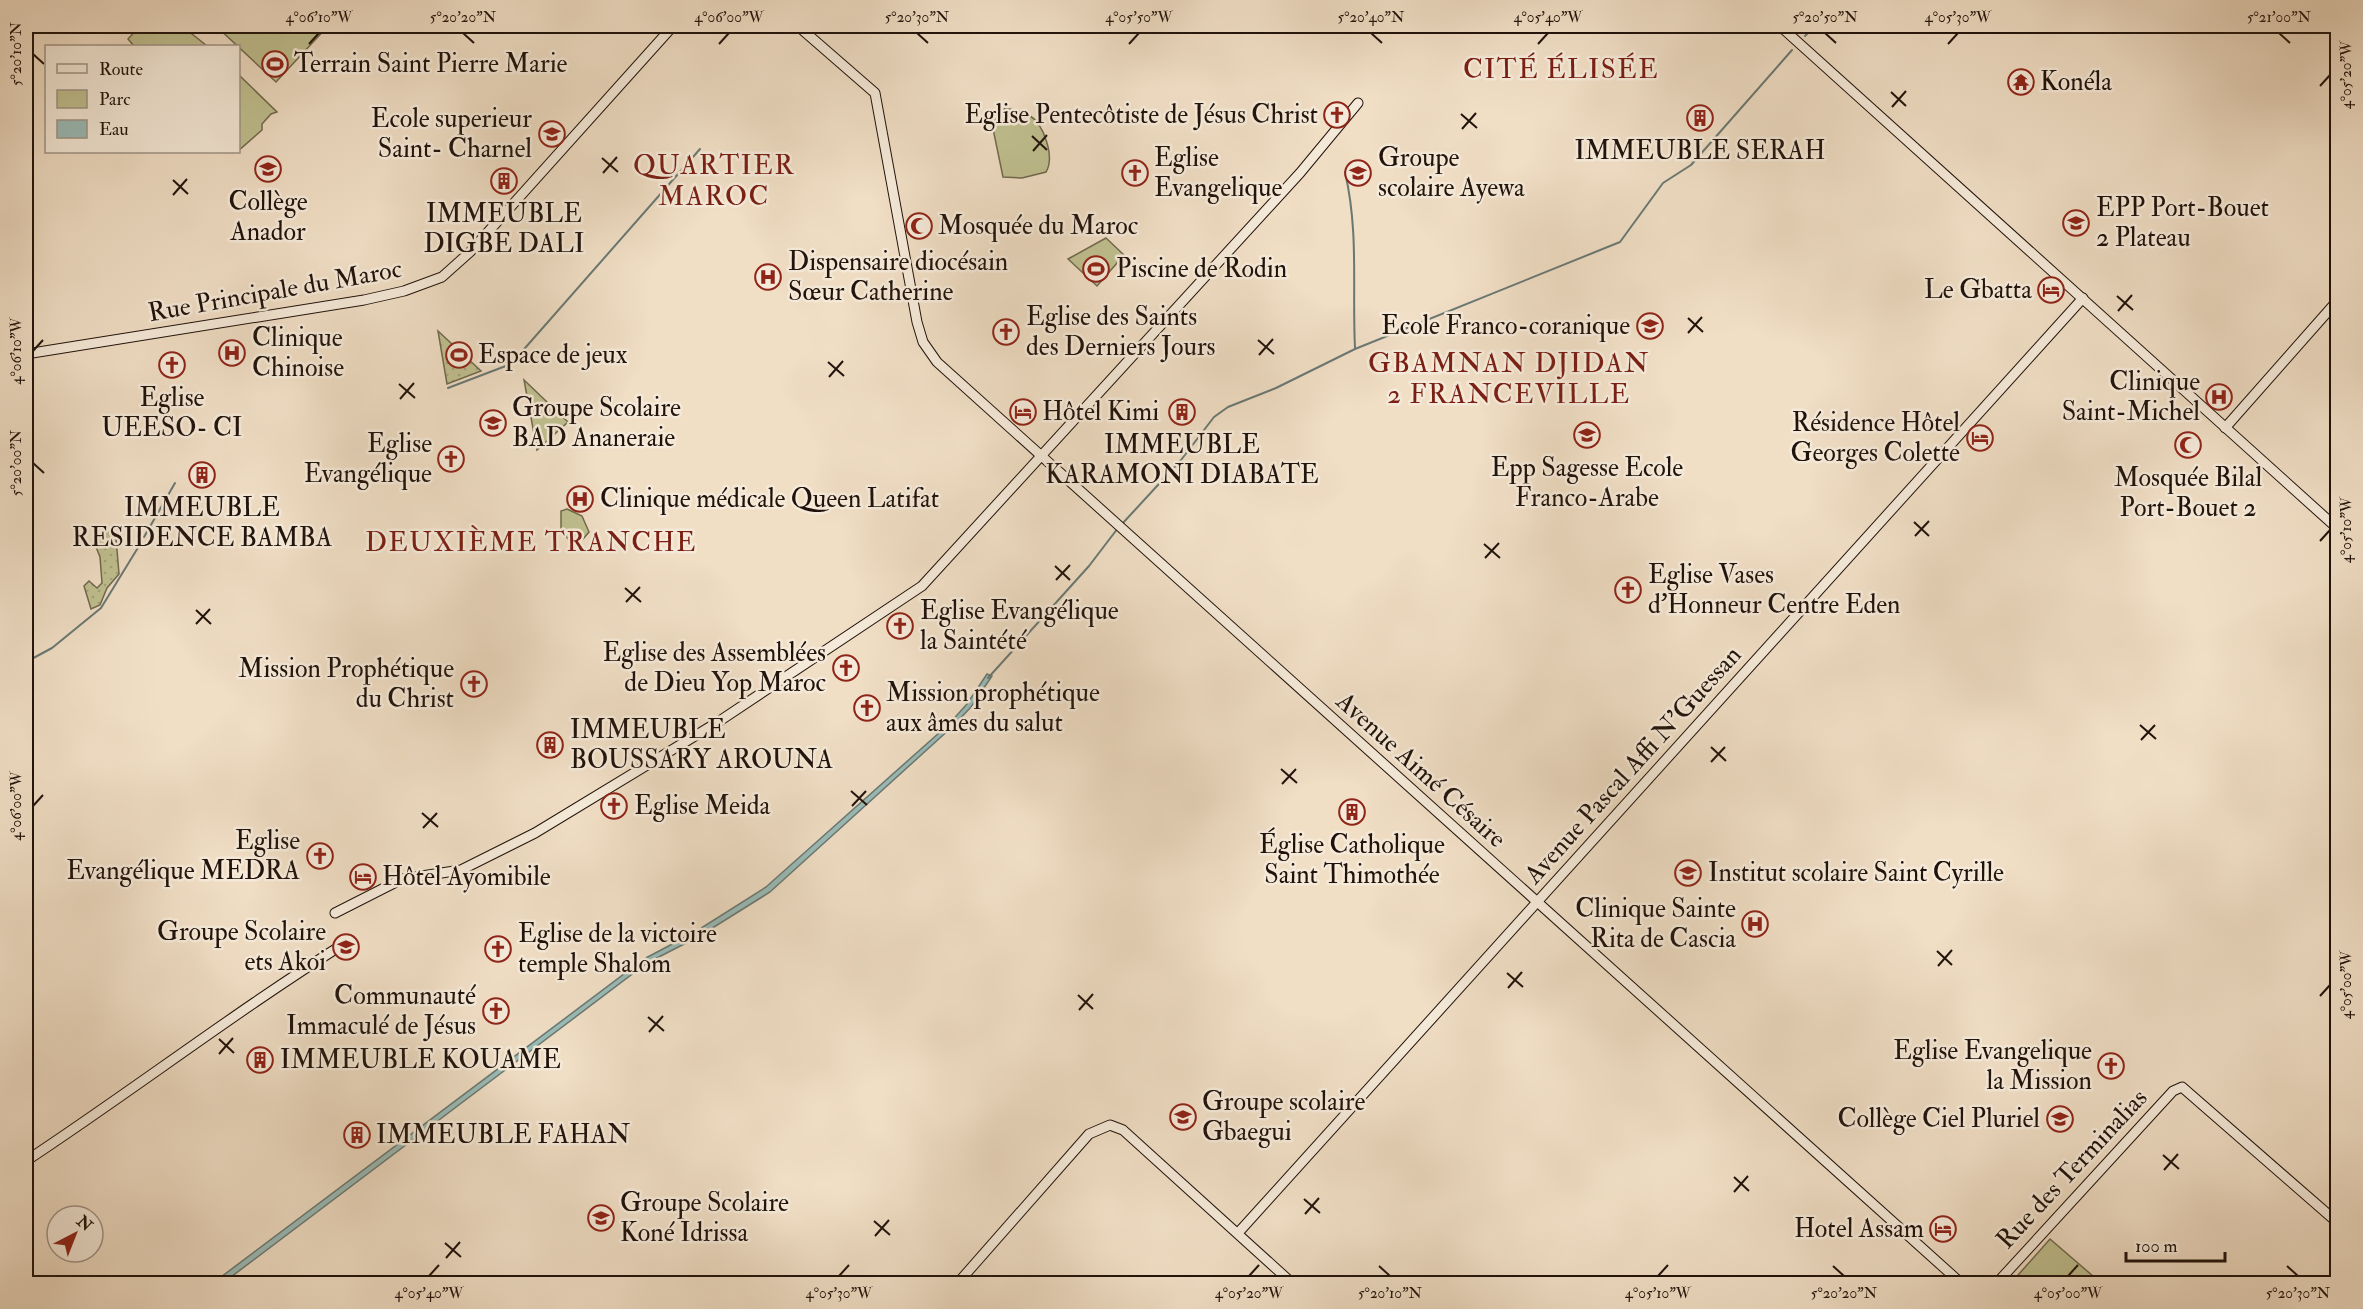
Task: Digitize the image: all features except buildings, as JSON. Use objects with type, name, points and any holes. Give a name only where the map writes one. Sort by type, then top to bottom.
[{"type":"street","name":"Rue Principale du Maroc","points":[[26,354],[364,300],[428,284],[460,263],[673,26]]},
{"type":"street","name":"Avenue Aimé Césaire","points":[[798,26],[874,93],[917,322],[923,342],[943,367],[1043,454],[1296,687],[1678,1029],[1773,1111],[1962,1284]]},
{"type":"street","points":[[1780,26],[2337,529]]},
{"type":"street","points":[[336,913],[402,879],[461,870],[500,852],[718,722],[922,586],[1300,173],[1358,104]]},
{"type":"street","name":"Avenue Pascal Affi N'Guessan","points":[[1238,1233],[2083,298]]},
{"type":"street","points":[[2225,428],[2337,300]]},
{"type":"street","points":[[26,1161],[230,1022],[278,986],[350,940]]},
{"type":"street","name":"Rue des Terminalias","points":[[1996,1284],[2173,1091],[2182,1087],[2337,1223]]},
{"type":"street","points":[[957,1284],[1089,1134],[1110,1125],[1123,1130],[1293,1284]]},
{"type":"green space","points":[[140,26],[182,26],[206,45],[133,45],[128,39]]},
{"type":"green space","name":"Terrain Saint Pierre Marie","points":[[216,26],[328,26],[276,82],[240,48],[240,45],[236,45]]},
{"type":"green space","points":[[240,76],[277,112],[271,114],[262,124],[262,130],[240,149]]},
{"type":"green space","points":[[1005,108],[1027,114],[1039,126],[1049,150],[1046,172],[1022,178],[1003,177],[992,124]]},
{"type":"green space","name":"Piscine de Rodin","points":[[1106,238],[1124,255],[1097,286],[1068,259]]},
{"type":"green space","points":[[438,331],[481,371],[447,384]]},
{"type":"green space","points":[[524,380],[568,422],[537,450]]},
{"type":"green space","points":[[567,509],[582,516],[589,532],[583,539],[571,543],[561,529],[561,511]]},
{"type":"green space","points":[[111,531],[116,538],[119,574],[107,588],[100,605],[91,609],[84,586],[89,581],[97,588],[102,583],[100,557],[94,542],[96,535]]},
{"type":"green space","points":[[2050,1239],[2101,1283],[2011,1283]]},
{"type":"water","points":[[987,674],[992,676],[971,707],[952,727],[770,892],[698,937],[647,963],[223,1283],[213,1283],[644,959],[695,932],[766,887],[949,724],[967,704]]},
{"type":"waterway","points":[[1805,36],[1815,26]]},
{"type":"waterway","points":[[1122,524],[1181,460],[1214,417],[1228,407],[1276,388],[1355,349],[1620,242],[1663,183],[1691,165],[1792,50]]},
{"type":"waterway","points":[[448,388],[511,364],[700,149]]},
{"type":"waterway","points":[[1345,172],[1354,238],[1355,348]]},
{"type":"waterway","points":[[144,537],[175,483]]},
{"type":"waterway","points":[[988,678],[1089,566],[1118,528]]},
{"type":"waterway","points":[[26,662],[52,648],[101,608],[139,546]]},
{"type":"place","name":"Terrain Saint Pierre Marie","points":[[275,64]]},
{"type":"place","name":"Konéla","points":[[2021,82]]},
{"type":"place","name":"Eglise Pentecôtiste de Jésus Christ","points":[[1337,115]]},
{"type":"place","name":"IMMEUBLE SERAH","points":[[1700,118]]},
{"type":"place","name":"Ecole superieur Saint- Charnel","points":[[552,134]]},
{"type":"place","name":"Collège Anador","points":[[268,169]]},
{"type":"place","name":"Eglise Evangelique","points":[[1135,173]]},
{"type":"place","name":"Groupe scolaire Ayewa","points":[[1358,173]]},
{"type":"place","name":"IMMEUBLE DIGBE DALI","points":[[504,181]]},
{"type":"place","name":"EPP Port-Bouet 2 Plateau","points":[[2076,223]]},
{"type":"place","name":"Mosquée du Maroc","points":[[919,226]]},
{"type":"place","name":"Piscine de Rodin","points":[[1096,269]]},
{"type":"place","name":"Dispensaire diocésain Sœur Catherine","points":[[768,277]]},
{"type":"place","name":"Le Gbatta","points":[[2051,290]]},
{"type":"place","name":"Ecole Franco-coranique","points":[[1650,326]]},
{"type":"place","name":"Eglise des Saints des Derniers Jours","points":[[1006,332]]},
{"type":"place","name":"Clinique Chinoise","points":[[232,353]]},
{"type":"place","name":"Espace de jeux","points":[[459,355]]},
{"type":"place","name":"Eglise UEESO- CI","points":[[172,365]]},
{"type":"place","name":"Clinique Saint-Michel","points":[[2219,397]]},
{"type":"place","name":"Hôtel Kimi","points":[[1023,412]]},
{"type":"place","name":"IMMEUBLE KARAMONI DIABATE","points":[[1182,412]]},
{"type":"place","name":"Groupe Scolaire BAD Ananeraie","points":[[493,423]]},
{"type":"place","name":"Epp Sagesse Ecole Franco-Arabe","points":[[1587,435]]},
{"type":"place","name":"Résidence Hôtel Georges Colette","points":[[1980,438]]},
{"type":"place","name":"Mosquée Bilal Port-Bouet 2","points":[[2188,445]]},
{"type":"place","name":"Eglise Evangélique","points":[[451,459]]},
{"type":"place","name":"IMMEUBLE RESIDENCE BAMBA","points":[[202,475]]},
{"type":"place","name":"Clinique médicale Queen Latifat","points":[[580,499]]},
{"type":"place","name":"Eglise Vases d'Honneur Centre Eden","points":[[1628,590]]},
{"type":"place","name":"Eglise Evangélique la Saintété","points":[[900,626]]},
{"type":"place","name":"Eglise des Assemblées de Dieu Yop Maroc","points":[[846,668]]},
{"type":"place","name":"Mission Prophétique du Christ","points":[[474,684]]},
{"type":"place","name":"Mission prophétique aux âmes du salut","points":[[867,708]]},
{"type":"place","name":"IMMEUBLE BOUSSARY AROUNA","points":[[550,745]]},
{"type":"place","name":"Eglise Meida","points":[[614,806]]},
{"type":"place","name":"Église Catholique Saint Thimothée","points":[[1352,812]]},
{"type":"place","name":"Eglise Evangélique MEDRA","points":[[320,856]]},
{"type":"place","name":"Institut scolaire Saint Cyrille","points":[[1688,873]]},
{"type":"place","name":"Hôtel Ayomibile","points":[[363,877]]},
{"type":"place","name":"Clinique Sainte Rita de Cascia","points":[[1755,924]]},
{"type":"place","name":"Groupe Scolaire ets Akoi","points":[[346,947]]},
{"type":"place","name":"Eglise de la victoire temple Shalom","points":[[498,949]]},
{"type":"place","name":"Communauté Immaculé de Jésus","points":[[496,1011]]},
{"type":"place","name":"IMMEUBLE KOUAME","points":[[260,1060]]},
{"type":"place","name":"Eglise Evangelique la Mission","points":[[2111,1066]]},
{"type":"place","name":"Groupe scolaire Gbaegui","points":[[1183,1117]]},
{"type":"place","name":"Collège Ciel Pluriel","points":[[2060,1119]]},
{"type":"place","name":"IMMEUBLE FAHAN","points":[[357,1135]]},
{"type":"place","name":"Groupe Scolaire Koné Idrissa","points":[[601,1218]]},
{"type":"place","name":"Hotel Assam","points":[[1943,1229]]},
{"type":"district","name":"CITÉ ÉLISÉE","points":[[1561,69]]},
{"type":"district","name":"QUARTIER MAROC","points":[[714,180]]},
{"type":"district","name":"GBAMNAN DJIDAN 2 FRANCEVILLE","points":[[1509,378]]},
{"type":"district","name":"DEUXIÈME TRANCHE","points":[[531,542]]}]
